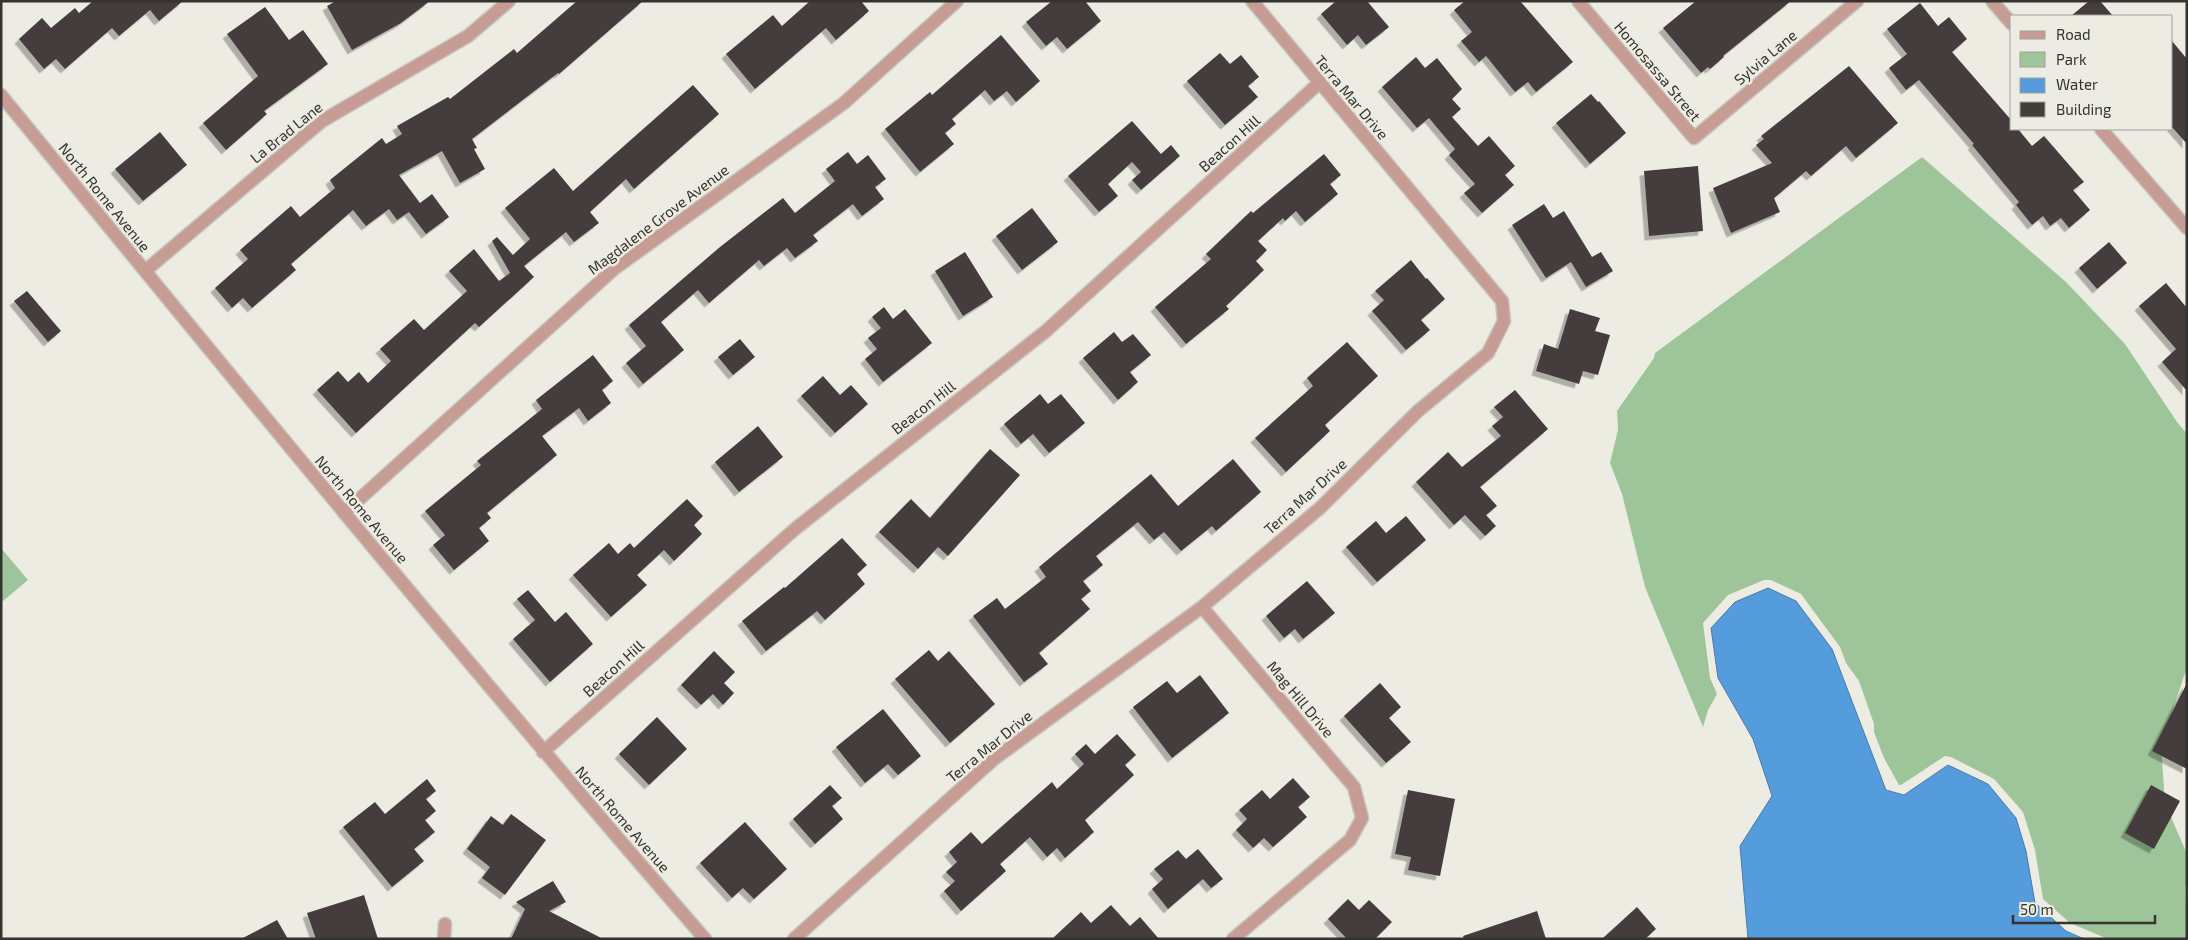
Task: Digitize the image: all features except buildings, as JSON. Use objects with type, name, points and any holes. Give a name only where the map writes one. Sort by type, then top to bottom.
[{"type":"street","name":"La Brad Lane","points":[[145,271],[322,122],[468,36],[509,1]]},
{"type":"street","name":"Magdalene Grove Avenue","points":[[344,514],[614,269],[844,103],[956,1]]},
{"type":"street","name":"Terra Mar Drive","points":[[794,939],[994,759],[1202,607],[1320,508],[1418,411],[1488,353],[1504,321],[1502,301],[1252,1]]},
{"type":"street","name":"Homosassa Street","points":[[1578,1],[1694,138]]},
{"type":"street","name":"Sylvia Lane","points":[[1694,138],[1857,1]]},
{"type":"street","points":[[1992,1],[2010,22]]},
{"type":"street","name":"Beacon Hill","points":[[543,752],[795,529],[1046,331],[1319,82]]},
{"type":"street","name":"North Rome Avenue","points":[[1,95],[344,514],[543,752],[705,939]]},
{"type":"street","points":[[2103,130],[2187,228]]},
{"type":"street","name":"Mag Hill Drive","points":[[1202,607],[1354,787],[1362,818],[1350,840],[1233,939]]},
{"type":"street","points":[[444,939],[445,924]]},
{"type":"green space","points":[[1922,157],[2066,282],[2125,344],[2187,434],[2187,667],[2161,745],[2165,803],[2187,854],[2187,884],[2185,887],[2187,939],[2108,939],[2070,923],[2043,899],[2035,850],[2023,812],[1994,779],[1951,757],[1945,756],[1899,785],[1884,758],[1874,732],[1874,724],[1859,681],[1846,663],[1840,647],[1801,594],[1771,580],[1764,580],[1728,595],[1703,623],[1710,678],[1717,694],[1708,710],[1703,727],[1645,587],[1622,494],[1610,463],[1618,430],[1617,411],[1654,358],[1655,353]]},
{"type":"green space","points":[[1,548],[28,580],[3,601],[1,599]]},
{"type":"water","points":[[1768,588],[1796,601],[1832,649],[1886,790],[1904,795],[1948,765],[1988,784],[2016,818],[2026,851],[2035,903],[2066,931],[2084,939],[1748,939],[1740,846],[1772,796],[1753,739],[1718,678],[1711,628],[1735,602]]}]
